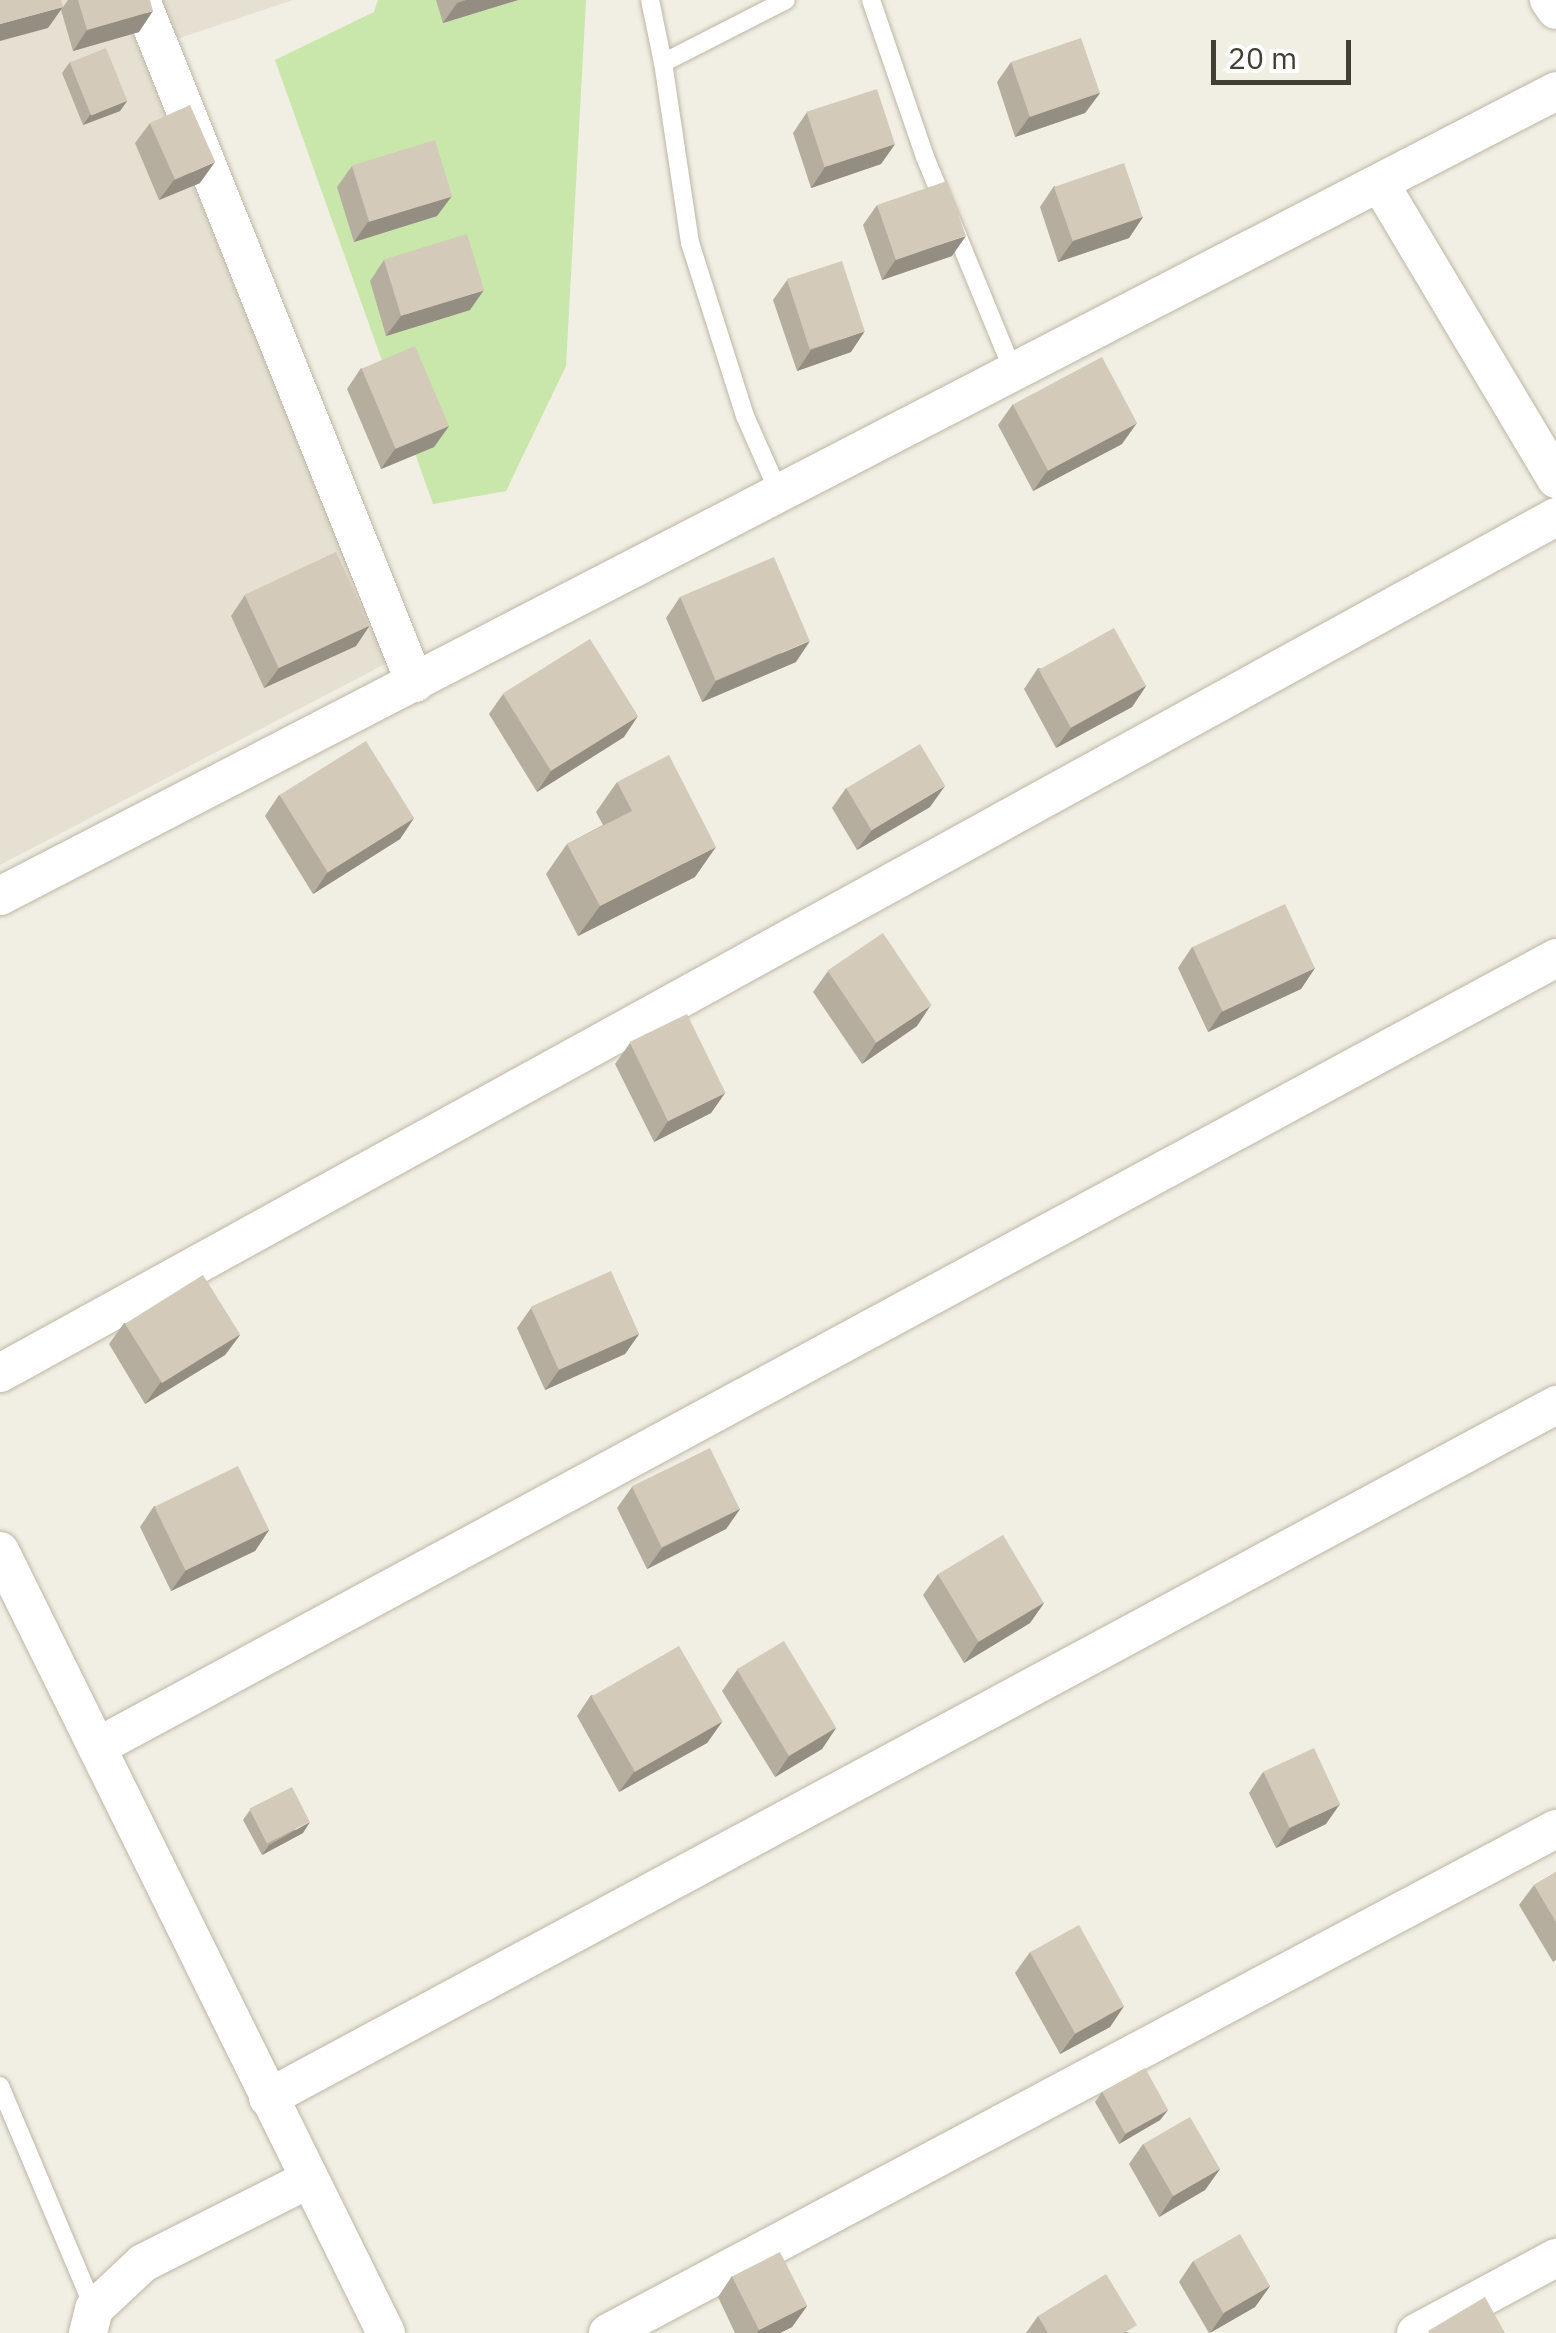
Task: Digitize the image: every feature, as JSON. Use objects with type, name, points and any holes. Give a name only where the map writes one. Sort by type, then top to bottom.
[{"type":"street","points":[[141,0],[415,682]]},
{"type":"street","points":[[1550,0],[1556,10]]},
{"type":"street","points":[[0,896],[1382,187],[1556,92]]},
{"type":"street","points":[[1382,187],[1556,479]]},
{"type":"street","points":[[0,1373],[1556,517]]},
{"type":"street","points":[[98,1747],[1556,958]]},
{"type":"street","points":[[268,2098],[1556,1405]]},
{"type":"street","points":[[0,1551],[386,2333]]},
{"type":"street","points":[[608,2333],[1556,1830]]},
{"type":"street","points":[[91,2321],[143,2263],[309,2179]]},
{"type":"street","points":[[1416,2333],[1556,2258]]},
{"type":"lane","points":[[650,0],[690,243],[745,416],[780,495]]},
{"type":"lane","points":[[663,62],[786,0]]},
{"type":"lane","points":[[870,0],[925,157],[1015,375]]},
{"type":"lane","points":[[0,2086],[91,2321]]},
{"type":"shaded area","points":[[0,0],[293,0],[147,49],[387,663],[0,865]]},
{"type":"green space","points":[[378,0],[586,0],[566,366],[506,491],[433,504],[275,60],[374,12]]},
{"type":"building","points":[[0,0],[61,0],[63,7],[0,24]]},
{"type":"building","points":[[78,0],[150,0],[153,11],[87,30]]},
{"type":"building","points":[[1081,38],[1100,93],[1030,117],[1011,62]]},
{"type":"building","points":[[106,48],[127,101],[91,115],[70,63]]},
{"type":"building","points":[[877,89],[895,144],[825,167],[807,112]]},
{"type":"building","points":[[190,105],[215,162],[175,180],[150,123]]},
{"type":"building","points":[[435,140],[452,196],[369,222],[352,165]]},
{"type":"building","points":[[1124,163],[1143,217],[1073,241],[1054,187]]},
{"type":"building","points":[[947,181],[966,236],[896,260],[877,205]]},
{"type":"building","points":[[467,234],[484,290],[401,316],[384,259]]},
{"type":"building","points":[[842,261],[865,331],[810,349],[787,279]]},
{"type":"building","points":[[415,346],[449,426],[396,449],[362,369]]},
{"type":"building","points":[[1102,357],[1137,423],[1048,471],[1013,404]]},
{"type":"building","points":[[336,552],[370,625],[279,668],[244,595]]},
{"type":"building","points":[[774,557],[810,641],[716,681],[680,597]]},
{"type":"building","points":[[1114,628],[1146,686],[1071,727],[1039,670]]},
{"type":"building","points":[[590,639],[638,716],[551,771],[503,694]]},
{"type":"building","points":[[366,741],[414,818],[328,872],[279,795]]},
{"type":"building","points":[[920,744],[945,786],[872,830],[846,788]]},
{"type":"building","points":[[669,755],[716,847],[600,906],[567,844],[632,811],[617,782]]},
{"type":"building","points":[[1285,904],[1315,968],[1223,1011],[1193,947]]},
{"type":"building","points":[[883,933],[932,1005],[876,1043],[827,970]]},
{"type":"building","points":[[687,1014],[726,1093],[668,1121],[629,1042]]},
{"type":"building","points":[[611,1271],[639,1334],[559,1370],[531,1307]]},
{"type":"building","points":[[203,1275],[240,1334],[162,1383],[125,1324]]},
{"type":"building","points":[[710,1448],[740,1509],[662,1547],[632,1486]]},
{"type":"building","points":[[238,1466],[269,1530],[186,1571],[154,1507]]},
{"type":"building","points":[[1003,1535],[1044,1603],[979,1642],[938,1574]]},
{"type":"building","points":[[784,1641],[836,1728],[789,1756],[737,1669]]},
{"type":"building","points":[[679,1646],[722,1721],[635,1772],[592,1696]]},
{"type":"building","points":[[1314,1748],[1340,1804],[1289,1828],[1263,1772]]},
{"type":"building","points":[[292,1787],[310,1822],[267,1844],[249,1809]]},
{"type":"building","points":[[1556,1872],[1556,1922],[1534,1885]]},
{"type":"building","points":[[1079,1925],[1124,2006],[1075,2033],[1030,1952]]},
{"type":"building","points":[[1145,2068],[1168,2110],[1125,2134],[1102,2092]]},
{"type":"building","points":[[1190,2117],[1220,2169],[1173,2196],[1143,2144]]},
{"type":"building","points":[[1240,2234],[1270,2286],[1223,2313],[1193,2261]]},
{"type":"building","points":[[780,2252],[807,2305],[759,2330],[732,2277]]},
{"type":"building","points":[[1106,2274],[1137,2325],[1124,2333],[1048,2333],[1038,2316]]},
{"type":"building","points":[[1485,2297],[1505,2333],[1429,2333],[1428,2331]]}]
